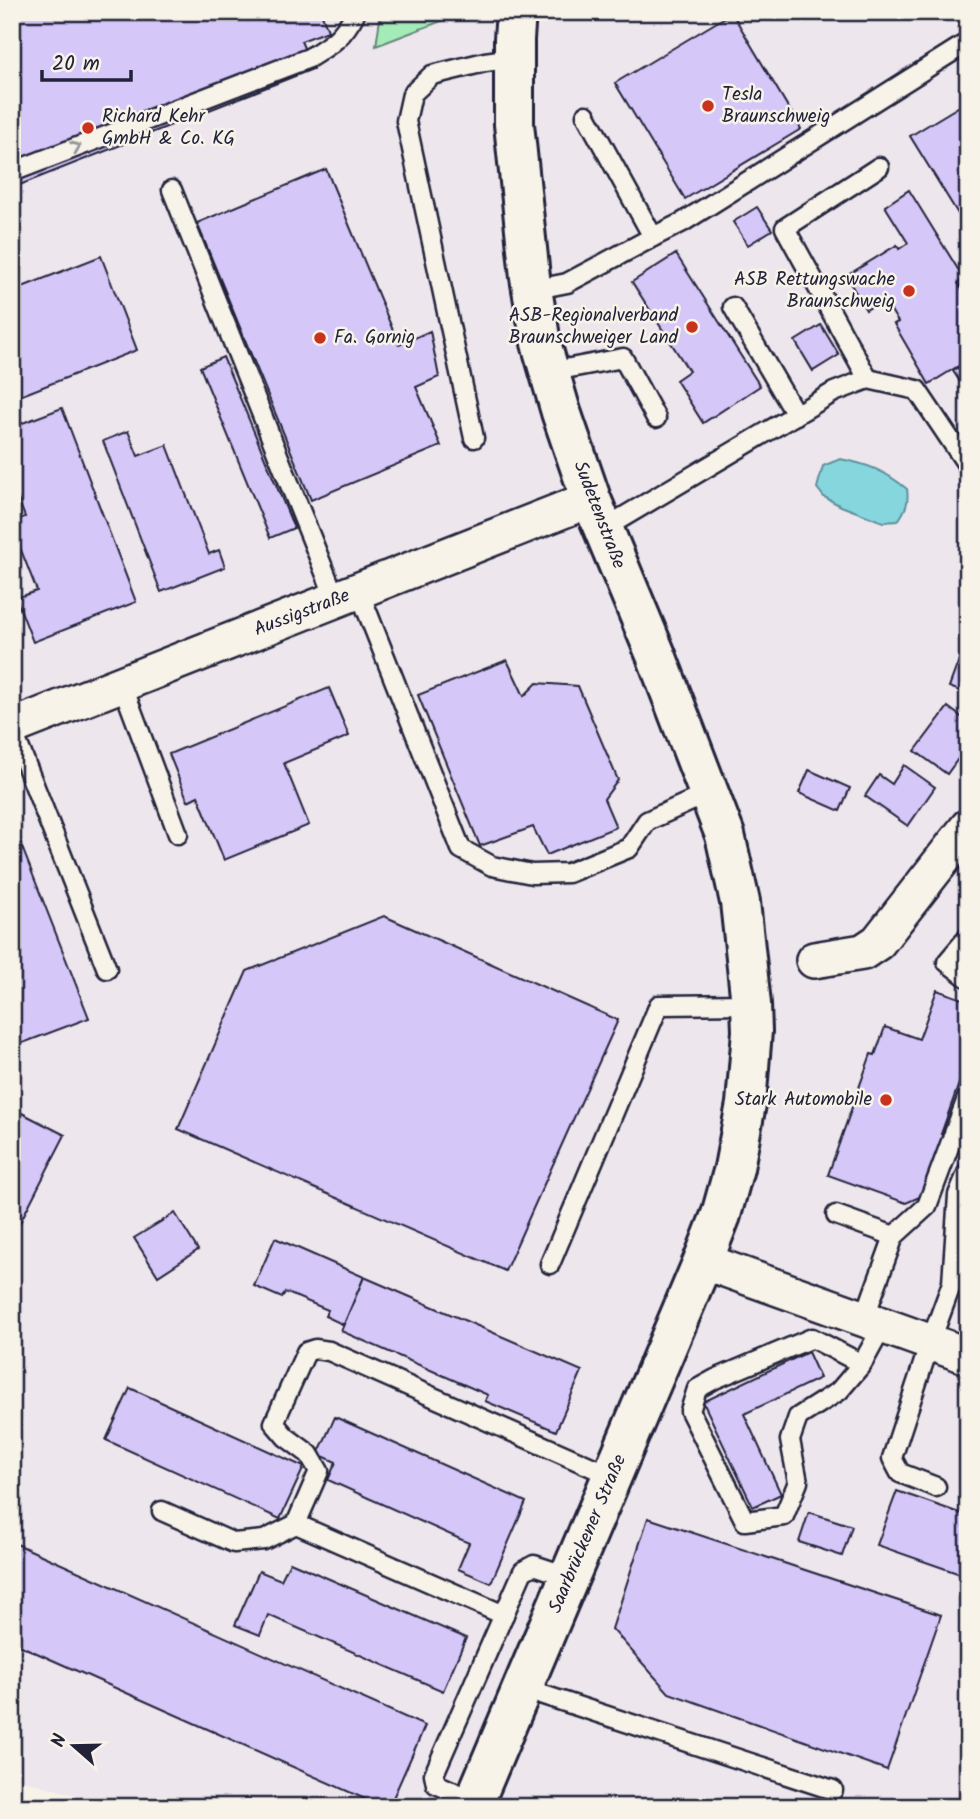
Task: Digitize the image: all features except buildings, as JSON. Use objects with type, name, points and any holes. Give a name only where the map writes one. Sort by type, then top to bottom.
[{"type":"street","name":"Sudetenstraße","points":[[516,12],[514,124],[522,213],[541,343],[561,412],[597,514],[656,655],[725,835],[740,902],[751,1004]]},
{"type":"street","name":"Aussigstraße","points":[[12,728],[348,595],[597,514]]},
{"type":"street","points":[[814,960],[863,952],[878,942],[968,827]]},
{"type":"street","name":"Saarbrückener Straße","points":[[473,1804],[703,1261],[720,1215],[734,1168],[746,1104],[752,1031],[751,1004]]},
{"type":"street","points":[[703,1261],[968,1356]]},
{"type":"lane","points":[[12,172],[309,58],[334,43],[349,26],[356,12]]},
{"type":"lane","points":[[532,290],[567,283],[683,222],[968,42]]},
{"type":"lane","points":[[474,438],[406,121],[412,94],[432,75],[514,58]]},
{"type":"lane","points":[[586,115],[653,237]]},
{"type":"lane","points":[[868,379],[785,228],[878,167]]},
{"type":"lane","points":[[172,190],[461,849],[492,866],[532,874],[568,873],[629,848],[648,821],[709,793]]},
{"type":"lane","points":[[733,307],[796,415]]},
{"type":"lane","points":[[550,372],[623,358],[656,418]]},
{"type":"lane","points":[[597,514],[796,415],[834,393],[868,379],[917,390],[968,466]]},
{"type":"lane","points":[[122,684],[178,834]]},
{"type":"lane","points":[[12,728],[107,969]]},
{"type":"lane","points":[[968,937],[947,962],[968,978]]},
{"type":"lane","points":[[550,1264],[659,1005],[751,1004]]},
{"type":"lane","points":[[862,1364],[812,1338],[697,1389],[690,1411],[746,1521],[784,1516],[798,1482],[790,1440],[798,1417],[839,1391],[862,1364],[894,1236],[927,1206],[968,1096]]},
{"type":"lane","points":[[936,1487],[900,1473],[892,1458],[952,1283],[958,1195],[968,1171]]},
{"type":"lane","points":[[836,1215],[894,1236]]},
{"type":"lane","points":[[162,1511],[234,1543],[264,1540],[296,1524],[319,1471],[309,1454],[286,1437],[274,1423],[306,1352],[315,1349],[329,1351],[612,1476]]},
{"type":"lane","points":[[296,1524],[504,1615]]},
{"type":"lane","points":[[473,1804],[436,1784],[434,1774],[523,1571],[534,1565],[570,1577]]},
{"type":"lane","points":[[522,1688],[833,1790]]},
{"type":"shaded area","points":[[12,12],[968,12],[968,1807],[116,1807],[12,1777]]},
{"type":"green space","points":[[381,12],[425,14],[465,12],[376,46]]},
{"type":"water","points":[[840,459],[876,469],[907,489],[906,506],[898,521],[883,522],[824,497],[817,488],[823,466]]},
{"type":"place","name":"Tesla Braunschweig","points":[[708,106]]},
{"type":"place","name":"Richard Kehr GmbH & Co. KG","points":[[88,128]]},
{"type":"place","name":"ASB Rettungswache Braunschweig","points":[[909,291]]},
{"type":"place","name":"ASB-Regionalverband Braunschweiger Land","points":[[692,327]]},
{"type":"place","name":"Fa. Gornig","points":[[320,338]]},
{"type":"place","name":"Stark Automobile","points":[[886,1100]]}]
